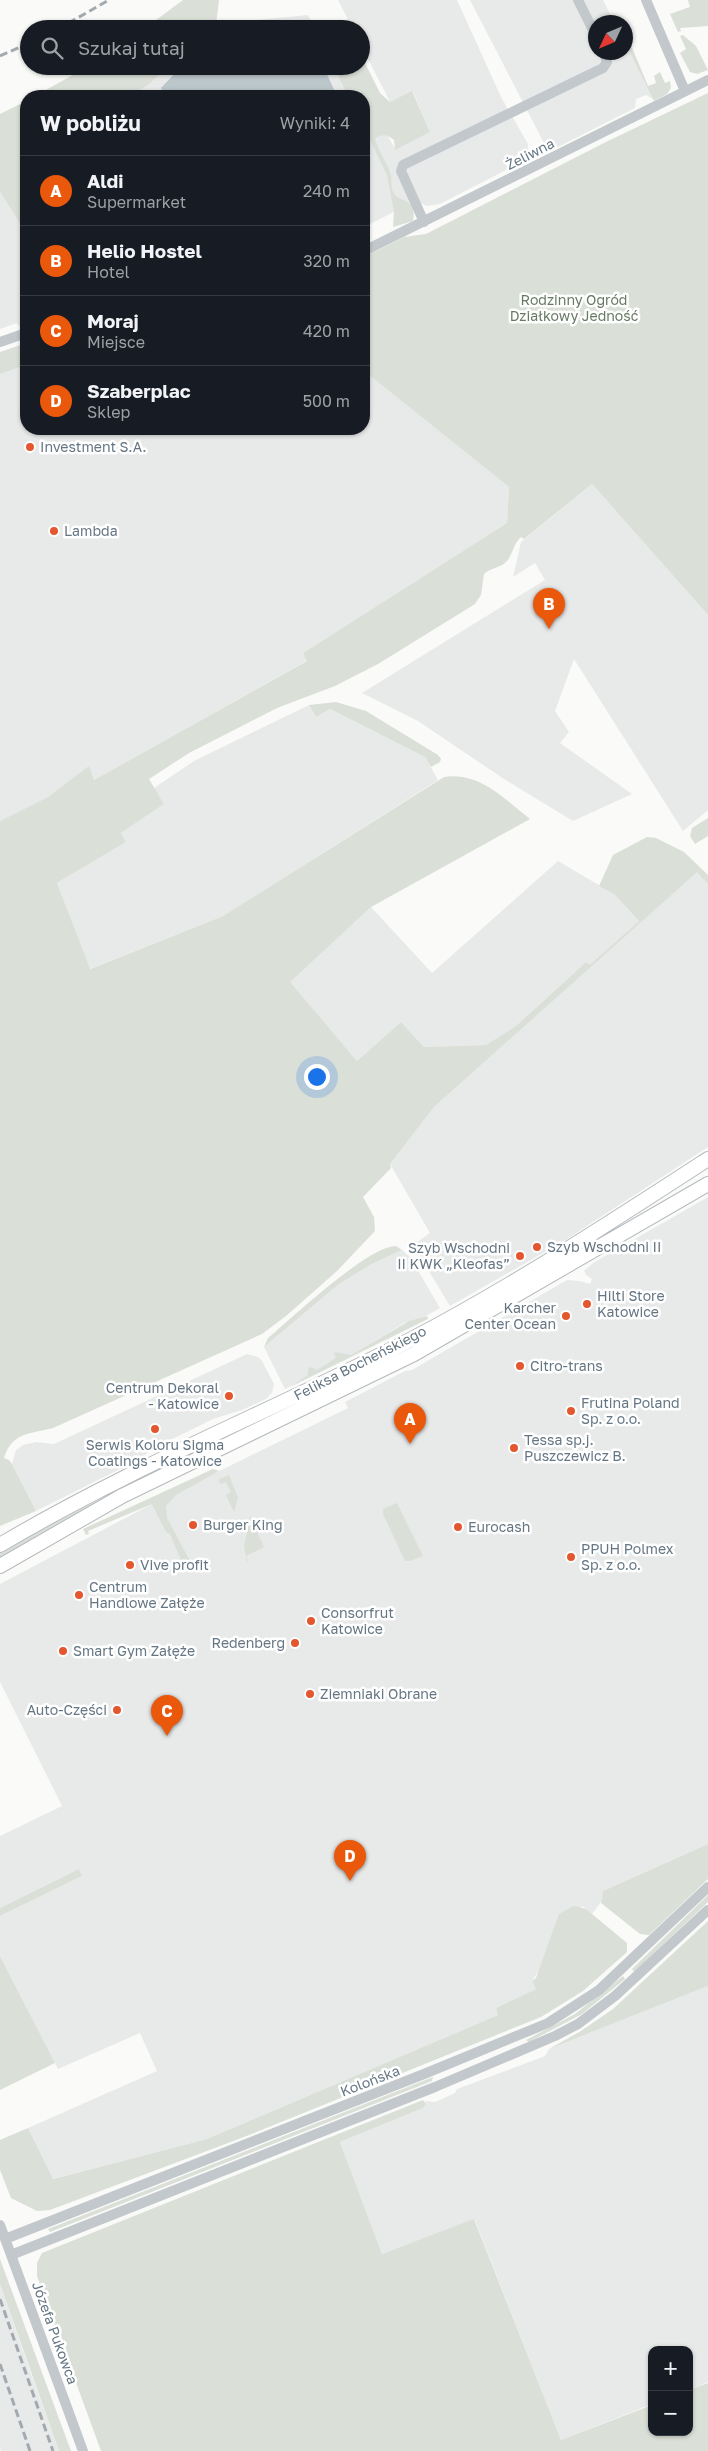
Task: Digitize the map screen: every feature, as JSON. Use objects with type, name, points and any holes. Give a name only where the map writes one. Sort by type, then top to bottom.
[{"type":"main road","name":"Feliksa Bocheńskiego","points":[[0,1545],[73,1504],[410,1339],[584,1239],[708,1159]]},
{"type":"main road","name":"Feliksa Bocheńskiego","points":[[0,1566],[122,1496],[429,1345],[708,1184]]},
{"type":"street","points":[[578,0],[588,20]]},
{"type":"street","points":[[646,0],[685,91]]},
{"type":"street","points":[[424,222],[401,171],[403,165],[603,68],[606,60]]},
{"type":"street","name":"Żeliwna","points":[[370,248],[708,80]]},
{"type":"street","points":[[0,342],[20,335]]},
{"type":"street","points":[[0,1540],[15,1536]]},
{"type":"street","name":"Kolońska","points":[[5,2239],[433,2071],[548,2023],[599,1990],[708,1886]]},
{"type":"street","name":"Kolońska","points":[[10,2255],[435,2087],[556,2036],[578,2024],[615,1996],[708,1910]]},
{"type":"street","name":"Józefa Pukowca","points":[[0,2225],[83,2451]]},
{"type":"shaded area","points":[[338,0],[457,0],[501,97],[528,144],[527,157],[518,164],[440,204],[427,206],[418,202],[410,204],[370,224],[370,129],[388,136],[395,149],[430,132],[413,92],[390,102],[370,63],[370,20],[348,20]]},
{"type":"shaded area","points":[[470,0],[603,0],[610,15],[588,15],[588,60],[633,59],[653,99],[646,95],[636,99],[635,108],[556,148],[545,145]]},
{"type":"shaded area","points":[[308,15],[310,20],[257,20]]},
{"type":"shaded area","points":[[159,75],[338,75],[345,90],[139,90]]},
{"type":"shaded area","points":[[173,75],[327,75],[334,90],[162,90],[161,88]]},
{"type":"shaded area","points":[[0,192],[20,224],[20,326],[17,323],[0,329]]},
{"type":"shaded area","points":[[20,367],[20,435],[370,435],[370,376],[509,487],[507,523],[303,653],[308,660],[94,780],[89,767],[48,797],[0,821],[0,374]]},
{"type":"shaded area","points":[[592,484],[708,615],[708,810],[683,831],[574,659],[555,711],[569,732],[560,743],[632,794],[573,821],[504,779],[418,721],[362,693],[545,580],[535,563],[513,577],[521,542]]},
{"type":"shaded area","points":[[309,705],[316,717],[330,709],[425,757],[438,780],[223,916],[89,969],[57,883],[126,842],[121,833],[164,804],[154,788],[194,761]]},
{"type":"shaded area","points":[[558,861],[614,894],[639,921],[590,966],[586,962],[516,1026],[486,1045],[424,1047],[401,1022],[357,1061],[289,982],[371,907],[432,973]]},
{"type":"shaded area","points":[[697,871],[708,884],[708,1147],[564,1241],[450,1306],[413,1245],[430,1233],[390,1164],[434,1107]]},
{"type":"shaded area","points":[[708,1197],[708,1844],[603,1891],[601,1902],[592,1914],[582,1906],[532,1981],[536,1989],[496,2008],[498,2015],[207,2139],[52,2179],[28,2128],[157,2071],[140,2033],[58,2069],[0,1956],[0,1916],[82,1876],[79,1869],[0,1908],[0,1836],[62,1806],[0,1682],[0,1584],[152,1504],[348,1408],[345,1402],[405,1371],[412,1370],[567,1280],[590,1284],[592,1279],[584,1271],[593,1263]]},
{"type":"shaded area","points":[[402,1250],[410,1257],[440,1308],[426,1316],[404,1323],[348,1357],[285,1389],[264,1347],[339,1284],[370,1265]]},
{"type":"shaded area","points":[[247,1354],[258,1357],[262,1361],[274,1384],[272,1393],[266,1399],[242,1410],[213,1419],[156,1447],[136,1461],[36,1511],[12,1464],[16,1450],[23,1445],[36,1442],[54,1444]]},
{"type":"shaded area","points":[[708,1986],[708,2382],[693,2388],[693,2346],[648,2346],[648,2406],[561,2440],[475,2220],[382,2254],[340,2142],[423,2108],[426,2104],[425,2101],[435,2102],[455,2093],[457,2089],[545,2056],[549,2049]]},
{"type":"shaded area","points":[[0,2284],[30,2371],[59,2451],[1,2451]]},
{"type":"green space","points":[[183,0],[219,0],[216,20],[156,20]]},
{"type":"green space","points":[[688,0],[708,0],[708,26],[680,28],[681,31],[678,32],[670,14],[690,7]]},
{"type":"green space","points":[[683,35],[696,46],[708,70],[697,74],[690,72],[680,53],[686,49],[680,36]]},
{"type":"green space","points":[[633,50],[648,86],[656,83],[654,76],[660,72],[665,83],[670,81],[671,88],[667,94],[654,101],[633,59]]},
{"type":"green space","points":[[370,73],[380,93],[390,102],[412,91],[430,132],[395,150],[394,140],[389,137],[383,135],[375,138],[391,175],[393,193],[411,205],[414,214],[413,221],[393,227],[394,211],[387,175],[370,140],[370,90],[345,90],[338,75],[370,75]]},
{"type":"green space","points":[[73,75],[159,75],[139,90],[46,90]]},
{"type":"green space","name":"Rodzinny Ogród Działkowy Jedność","points":[[708,93],[708,615],[592,484],[524,539],[521,537],[506,562],[484,574],[481,595],[475,604],[378,664],[335,686],[277,708],[189,753],[149,779],[164,804],[121,833],[126,842],[57,883],[90,969],[223,916],[444,777],[469,778],[490,788],[530,819],[371,907],[290,982],[357,1061],[401,1022],[424,1047],[486,1045],[516,1026],[586,962],[590,965],[639,921],[614,894],[599,886],[613,855],[647,837],[656,838],[684,852],[708,875],[708,884],[697,872],[434,1107],[390,1164],[391,1168],[363,1197],[374,1217],[375,1231],[337,1271],[286,1316],[262,1334],[53,1428],[23,1435],[12,1443],[7,1449],[4,1458],[12,1464],[36,1511],[0,1526],[0,821],[48,797],[89,766],[94,780],[307,661],[303,653],[507,523],[509,487],[370,376],[370,254],[404,237],[426,234],[606,142]]},
{"type":"green space","points":[[20,104],[20,224],[0,192],[0,114]]},
{"type":"green space","points":[[20,345],[20,367],[0,374],[0,352]]},
{"type":"green space","points":[[336,702],[366,711],[438,755],[441,759],[440,762],[431,767],[425,757],[330,709],[316,717],[309,705]]},
{"type":"green space","points":[[708,818],[708,836],[695,844],[690,836],[692,828]]},
{"type":"green space","points":[[396,1246],[402,1250],[370,1265],[339,1284],[264,1347],[268,1338],[330,1284],[383,1249]]},
{"type":"green space","points":[[427,1316],[428,1319],[290,1387],[308,1375],[310,1367],[317,1370],[336,1358],[335,1352],[351,1355],[409,1321]]},
{"type":"green space","points":[[258,1421],[259,1423],[90,1507],[0,1560],[0,1552],[34,1532]]},
{"type":"green space","points":[[213,1469],[219,1471],[176,1495],[166,1506],[167,1518],[191,1563],[184,1567],[170,1534],[166,1532],[152,1504],[88,1531],[89,1534],[86,1535],[83,1529]]},
{"type":"green space","points":[[229,1475],[238,1498],[234,1512],[226,1495],[231,1492],[226,1482],[221,1484],[218,1480]]},
{"type":"green space","points":[[397,1503],[423,1556],[410,1561],[405,1561],[383,1514],[383,1509]]},
{"type":"green space","points":[[250,1516],[264,1547],[246,1556],[247,1562],[244,1547]]},
{"type":"green space","points":[[708,1844],[708,1879],[649,1935],[640,1934],[601,1903],[603,1891]]},
{"type":"green space","points":[[79,1869],[82,1876],[0,1916],[0,1908]]},
{"type":"green space","points":[[708,1895],[708,1902],[634,1972],[632,1969]]},
{"type":"green space","points":[[574,1906],[586,1909],[627,1943],[627,1952],[583,1991],[541,2017],[244,2137],[50,2210],[37,2211],[11,2198],[0,2170],[0,2140],[28,2128],[53,2179],[207,2139],[498,2015],[496,2008],[536,1989],[532,1981],[536,1978],[559,1914]]},
{"type":"green space","points":[[708,1921],[708,1986],[549,2049],[581,2031],[613,2009]]},
{"type":"green space","points":[[0,1956],[55,2063],[0,2090]]},
{"type":"green space","points":[[623,1976],[625,1979],[582,2014],[529,2042],[526,2040],[575,2014]]},
{"type":"green space","points":[[433,2077],[432,2081],[101,2212],[50,2232],[48,2229]]},
{"type":"green space","points":[[423,2100],[426,2104],[423,2108],[340,2142],[382,2254],[474,2219],[561,2440],[648,2407],[648,2436],[693,2436],[693,2389],[708,2383],[708,2451],[101,2451],[37,2276],[37,2263],[42,2253]]},
{"type":"green space","points":[[0,2259],[71,2451],[59,2451],[0,2284]]},
{"type":"railway","points":[[74,20],[109,0]]},
{"type":"railway","points":[[0,56],[20,47]]},
{"type":"railway","points":[[0,2299],[53,2451]]},
{"type":"railway","points":[[0,2364],[30,2451]]},
{"type":"place","name":"Investment S.A.","points":[[30,447]]},
{"type":"place","name":"Lambda","points":[[54,531]]},
{"type":"place","name":"Helio Hostel","points":[[549,629]]},
{"type":"place","name":"Szyb Wschodni II","points":[[537,1247]]},
{"type":"place","name":"Szyb Wschodni II KWK „Kleofas”","points":[[520,1256]]},
{"type":"place","name":"Hilti Store Katowice","points":[[587,1304]]},
{"type":"place","name":"Karcher Center Ocean","points":[[566,1316]]},
{"type":"place","name":"Citro-trans","points":[[520,1366]]},
{"type":"place","name":"Centrum Dekoral - Katowice","points":[[229,1396]]},
{"type":"place","name":"Frutina Poland Sp. z o.o.","points":[[571,1411]]},
{"type":"place","name":"Serwis Koloru Sigma Coatings - Katowice","points":[[155,1429]]},
{"type":"place","name":"Aldi","points":[[410,1444]]},
{"type":"place","name":"Tessa sp.j. Puszczewicz B.","points":[[514,1448]]},
{"type":"place","name":"Burger King","points":[[193,1525]]},
{"type":"place","name":"Eurocash","points":[[458,1527]]},
{"type":"place","name":"PPUH Polmex Sp. z o.o.","points":[[571,1557]]},
{"type":"place","name":"Vive profit","points":[[130,1565]]},
{"type":"place","name":"Centrum Handlowe Załęże","points":[[79,1595]]},
{"type":"place","name":"Consorfrut Katowice","points":[[311,1621]]},
{"type":"place","name":"Redenberg","points":[[295,1643]]},
{"type":"place","name":"Smart Gym Załęże","points":[[63,1651]]},
{"type":"place","name":"Ziemniaki Obrane","points":[[310,1694]]},
{"type":"place","name":"Auto-Części","points":[[117,1710]]},
{"type":"place","name":"Moraj","points":[[167,1736]]},
{"type":"place","name":"Szaberplac","points":[[350,1881]]}]
